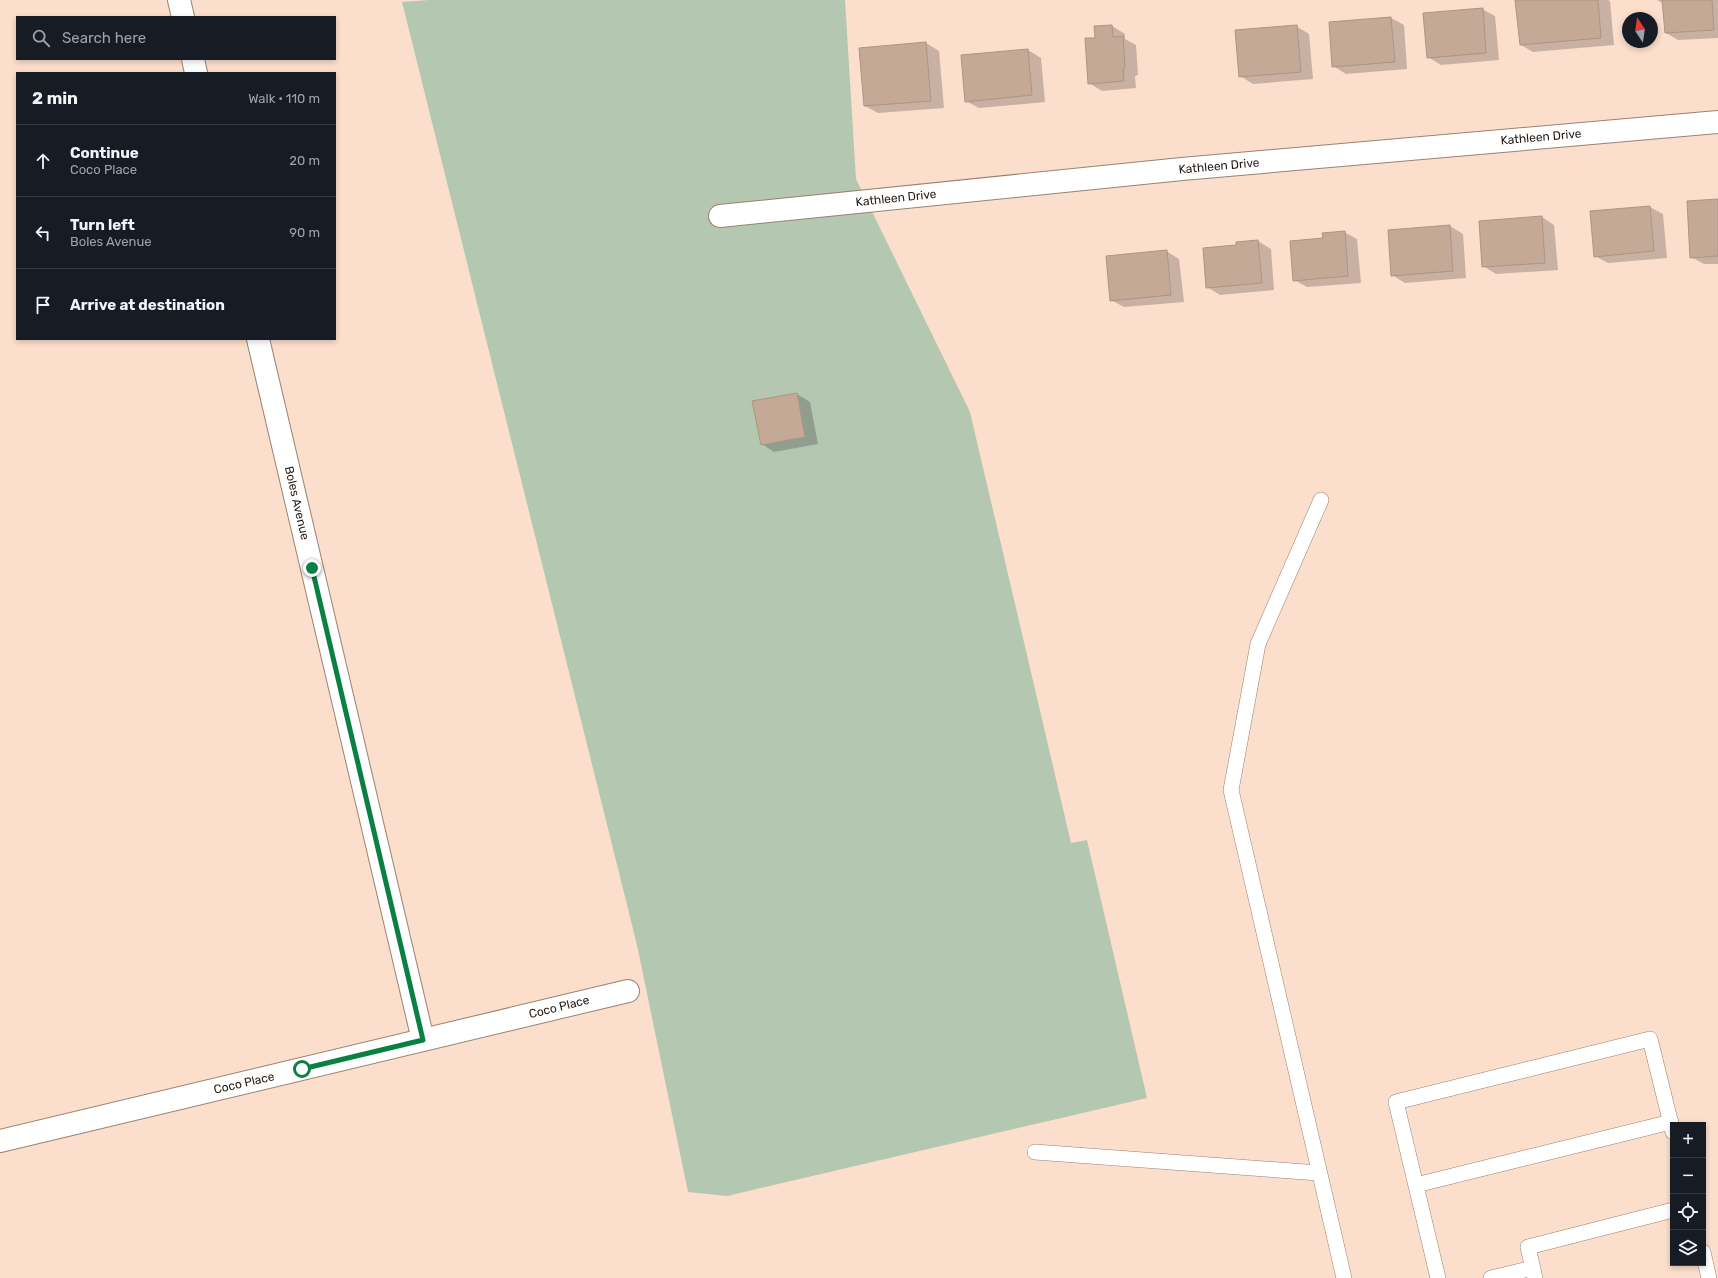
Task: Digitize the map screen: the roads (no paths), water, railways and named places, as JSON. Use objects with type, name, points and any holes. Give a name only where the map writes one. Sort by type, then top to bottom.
[{"type":"street","points":[[179,0],[183,16]]},
{"type":"street","points":[[193,60],[196,72]]},
{"type":"street","name":"Kathleen Drive","points":[[720,216],[1182,169],[1718,122]]},
{"type":"street","name":"Boles Avenue","points":[[258,340],[423,1040]]},
{"type":"street","name":"Coco Place","points":[[0,1141],[628,991]]},
{"type":"lane","points":[[1321,500],[1258,644],[1231,790],[1344,1278]]},
{"type":"lane","points":[[1438,1278],[1396,1102],[1650,1039],[1671,1122]]},
{"type":"lane","points":[[1416,1185],[1670,1127]]},
{"type":"lane","points":[[1035,1152],[1320,1173]]},
{"type":"lane","points":[[1491,1278],[1534,1273],[1528,1247],[1670,1211]]},
{"type":"lane","points":[[1706,1265],[1709,1278]]}]
